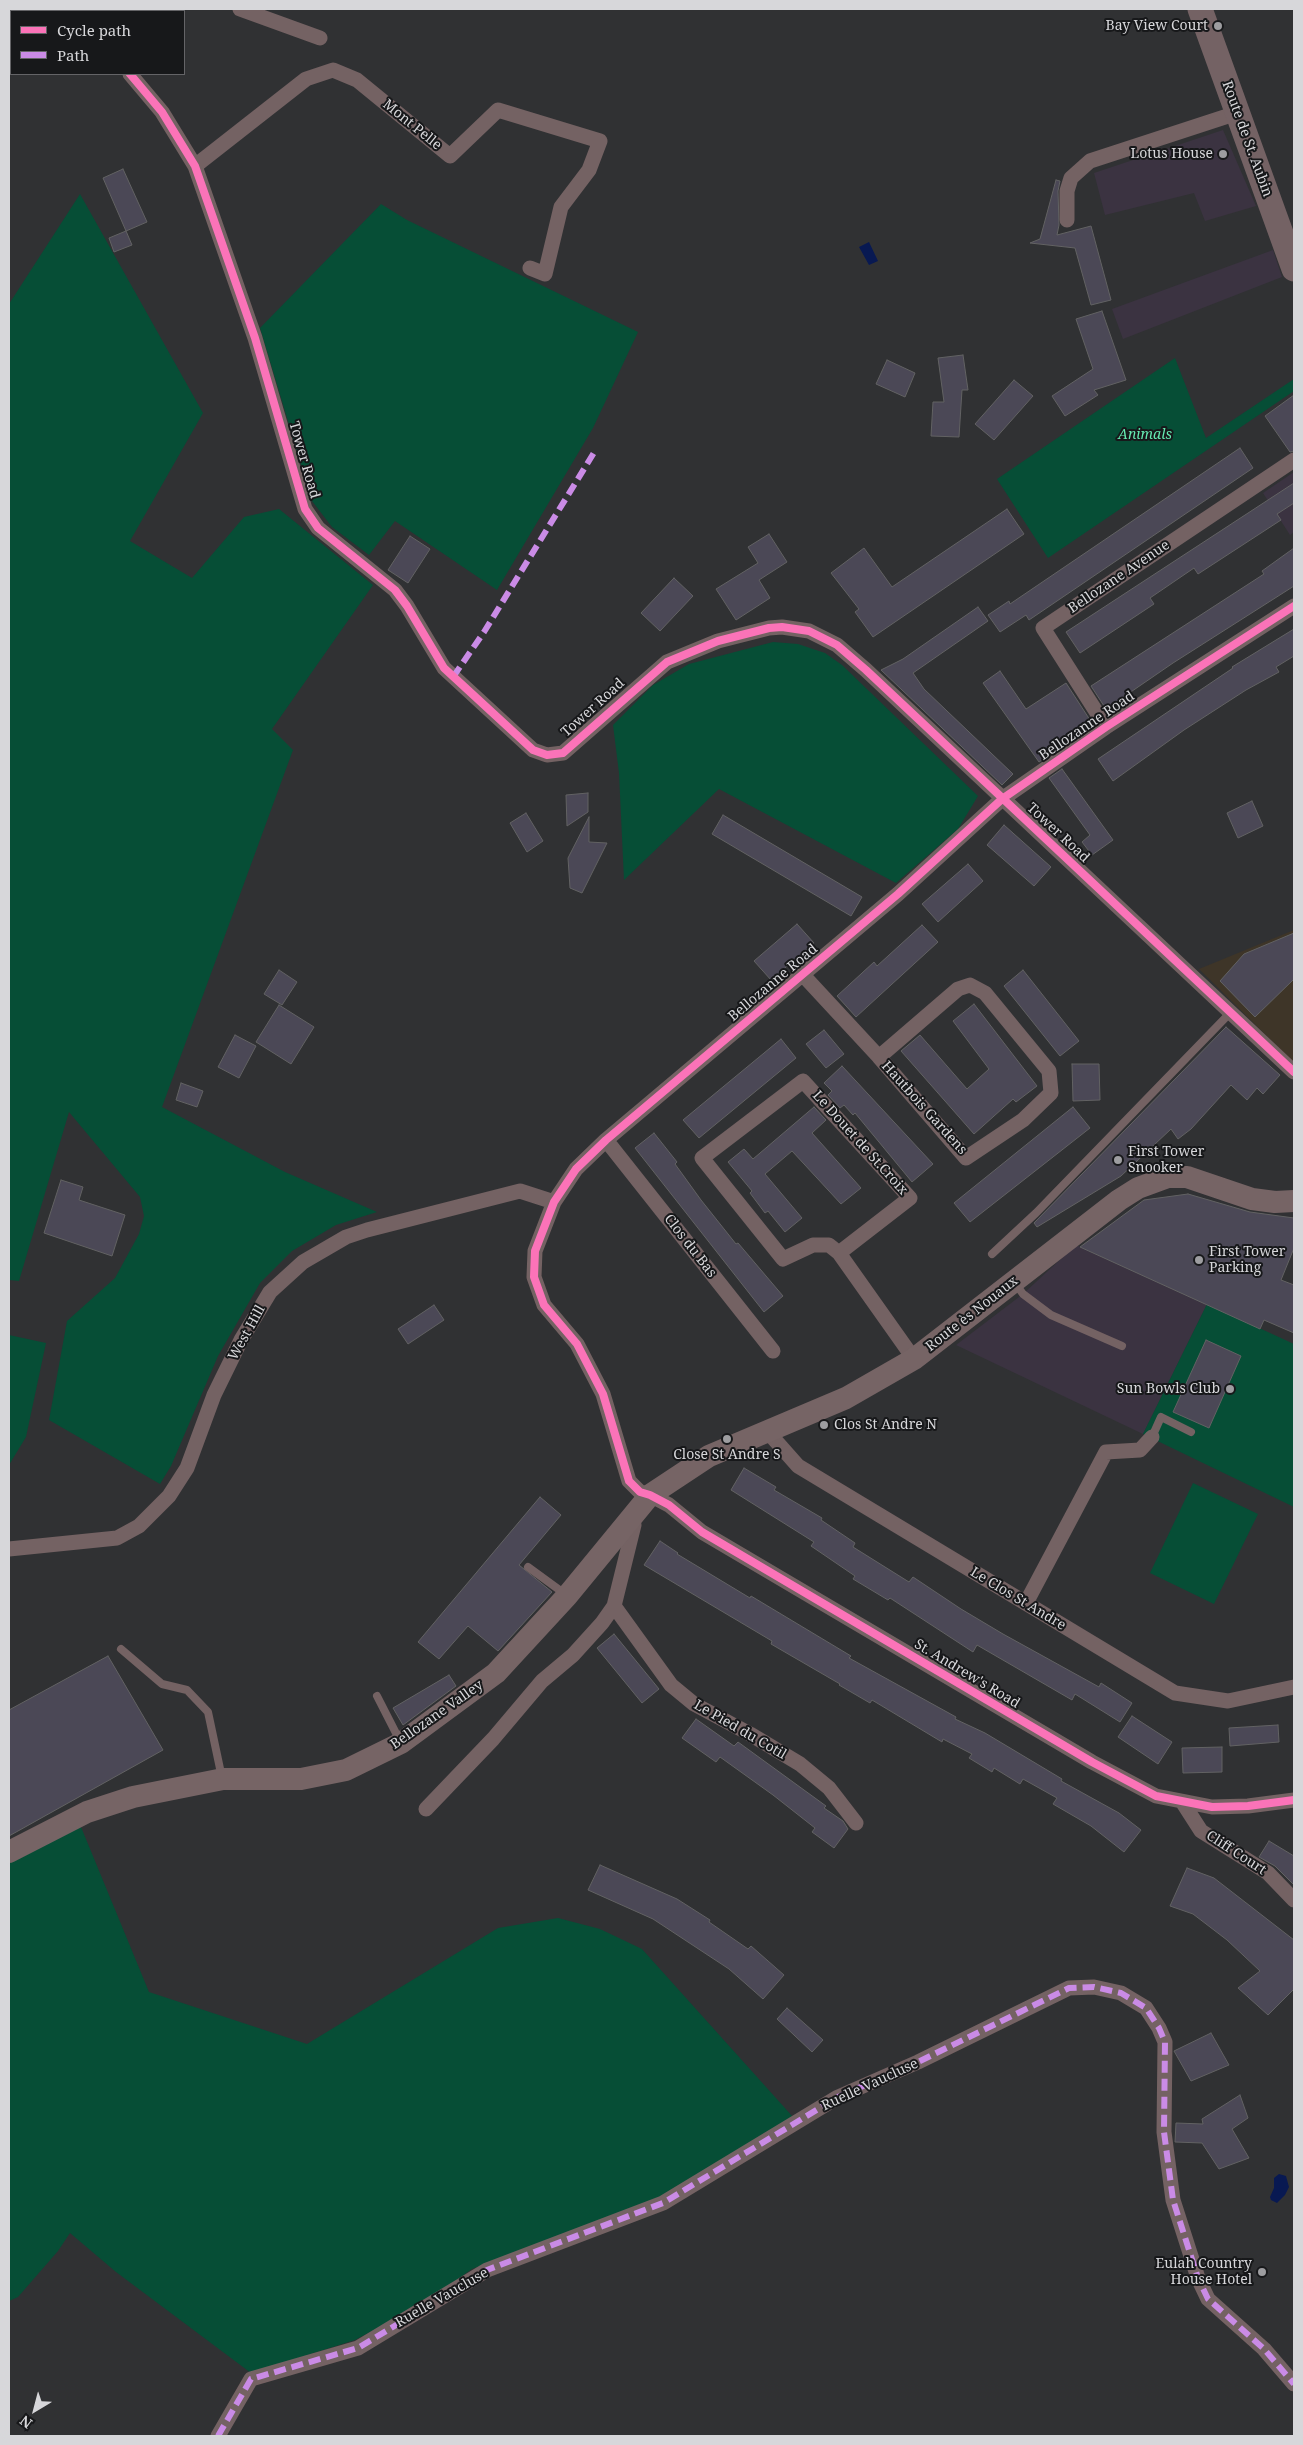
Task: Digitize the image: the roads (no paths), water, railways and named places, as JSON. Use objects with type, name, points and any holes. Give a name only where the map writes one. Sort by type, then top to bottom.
[{"type":"main road","name":"Route de St. Aubin","points":[[1200,9],[1236,113],[1288,233],[1294,269]]},
{"type":"street","points":[[240,9],[320,38]]},
{"type":"street","name":"Mont Pelle","points":[[195,166],[306,79],[333,70],[357,80],[450,156],[498,110],[600,141],[589,170],[561,207],[545,274],[530,268]]},
{"type":"street","name":"Tower Road","points":[[131,75],[162,112],[195,166],[255,338],[305,509],[318,528],[395,590],[407,606],[444,668],[533,750],[547,755],[563,753],[667,662],[718,641],[769,628],[782,627],[809,632],[837,644],[1294,1072]]},
{"type":"street","points":[[1066,220],[1067,191],[1071,178],[1090,161],[1236,113]]},
{"type":"street","name":"Bellozane Avenue","points":[[1106,727],[1043,628],[1294,460]]},
{"type":"street","name":"Bellozanne Road","points":[[650,1494],[640,1492],[629,1481],[603,1394],[577,1344],[544,1305],[534,1277],[534,1251],[554,1202],[576,1169],[606,1140],[898,894],[1002,799],[1106,727],[1294,606]]},
{"type":"street","name":"Hautbois Gardens","points":[[803,974],[879,1057],[966,1158],[1022,1120],[1051,1093],[1049,1071],[985,993],[970,985],[958,989],[879,1057]]},
{"type":"street","name":"Le Douet de St.Croix","points":[[803,1081],[910,1198],[840,1253],[829,1245],[813,1245],[783,1259],[702,1158],[803,1081]]},
{"type":"street","name":"Clos du Bas","points":[[606,1140],[773,1351]]},
{"type":"street","name":"Route ès Nouaux","points":[[650,1494],[709,1456],[846,1398],[914,1359],[1119,1200],[1138,1188],[1168,1177],[1187,1176],[1252,1199],[1294,1202]]},
{"type":"street","name":"West Hill","points":[[9,1549],[117,1538],[139,1526],[169,1496],[187,1468],[214,1395],[241,1340],[270,1292],[303,1262],[346,1237],[366,1230],[520,1191],[554,1202]]},
{"type":"street","points":[[840,1253],[914,1359]]},
{"type":"street","name":"Le Clos St Andre","points":[[767,1431],[798,1466],[1175,1692],[1228,1701],[1294,1687]]},
{"type":"street","points":[[1026,1604],[1106,1452],[1140,1450],[1152,1438]]},
{"type":"street","name":"Bellozane Valley","points":[[9,1852],[88,1812],[133,1797],[223,1779],[300,1779],[346,1770],[401,1743],[496,1673],[567,1596],[650,1494]]},
{"type":"street","name":"St. Andrew's Road","points":[[650,1494],[669,1505],[702,1532],[1092,1762],[1156,1796],[1183,1803],[1212,1807],[1248,1806],[1294,1800]]},
{"type":"street","points":[[426,1809],[493,1739],[542,1680],[573,1655],[602,1623],[614,1606],[634,1525],[630,1517]]},
{"type":"street","name":"Le Pied du Cotil","points":[[614,1606],[671,1685],[694,1704],[800,1764],[829,1788],[856,1823]]},
{"type":"street","name":"Cliff Court","points":[[1183,1803],[1201,1830],[1268,1873],[1294,1900]]},
{"type":"street","name":"Ruelle Vaucluse","points":[[218,2436],[251,2378],[358,2348],[487,2270],[663,2204],[838,2097],[918,2062],[1069,1988],[1094,1986],[1121,1994],[1146,2008],[1159,2028],[1165,2042],[1164,2132],[1174,2200],[1198,2278],[1208,2298],[1264,2349],[1294,2384]]},
{"type":"lane","points":[[992,1254],[1068,1181],[1231,1011]]},
{"type":"lane","points":[[1014,1282],[1023,1294],[1051,1315],[1122,1346]]},
{"type":"lane","points":[[1152,1438],[1161,1417],[1191,1432]]},
{"type":"lane","points":[[528,1567],[567,1596]]},
{"type":"lane","points":[[121,1649],[162,1684],[187,1690],[208,1712],[223,1779]]},
{"type":"lane","points":[[377,1696],[401,1743]]},
{"type":"place","name":"Bay View Court","points":[[1218,26]]},
{"type":"place","name":"Lotus House","points":[[1223,154]]},
{"type":"place","name":"First Tower Snooker","points":[[1118,1160]]},
{"type":"place","name":"First Tower Parking","points":[[1199,1260]]},
{"type":"place","name":"Sun Bowls Club","points":[[1230,1389]]},
{"type":"place","name":"Clos St Andre N","points":[[824,1425]]},
{"type":"place","name":"Close St Andre S","points":[[727,1439]]},
{"type":"place","name":"Eulah Country House Hotel","points":[[1262,2272]]},
{"type":"park label","name":"Animals","points":[[1145,435]]}]
